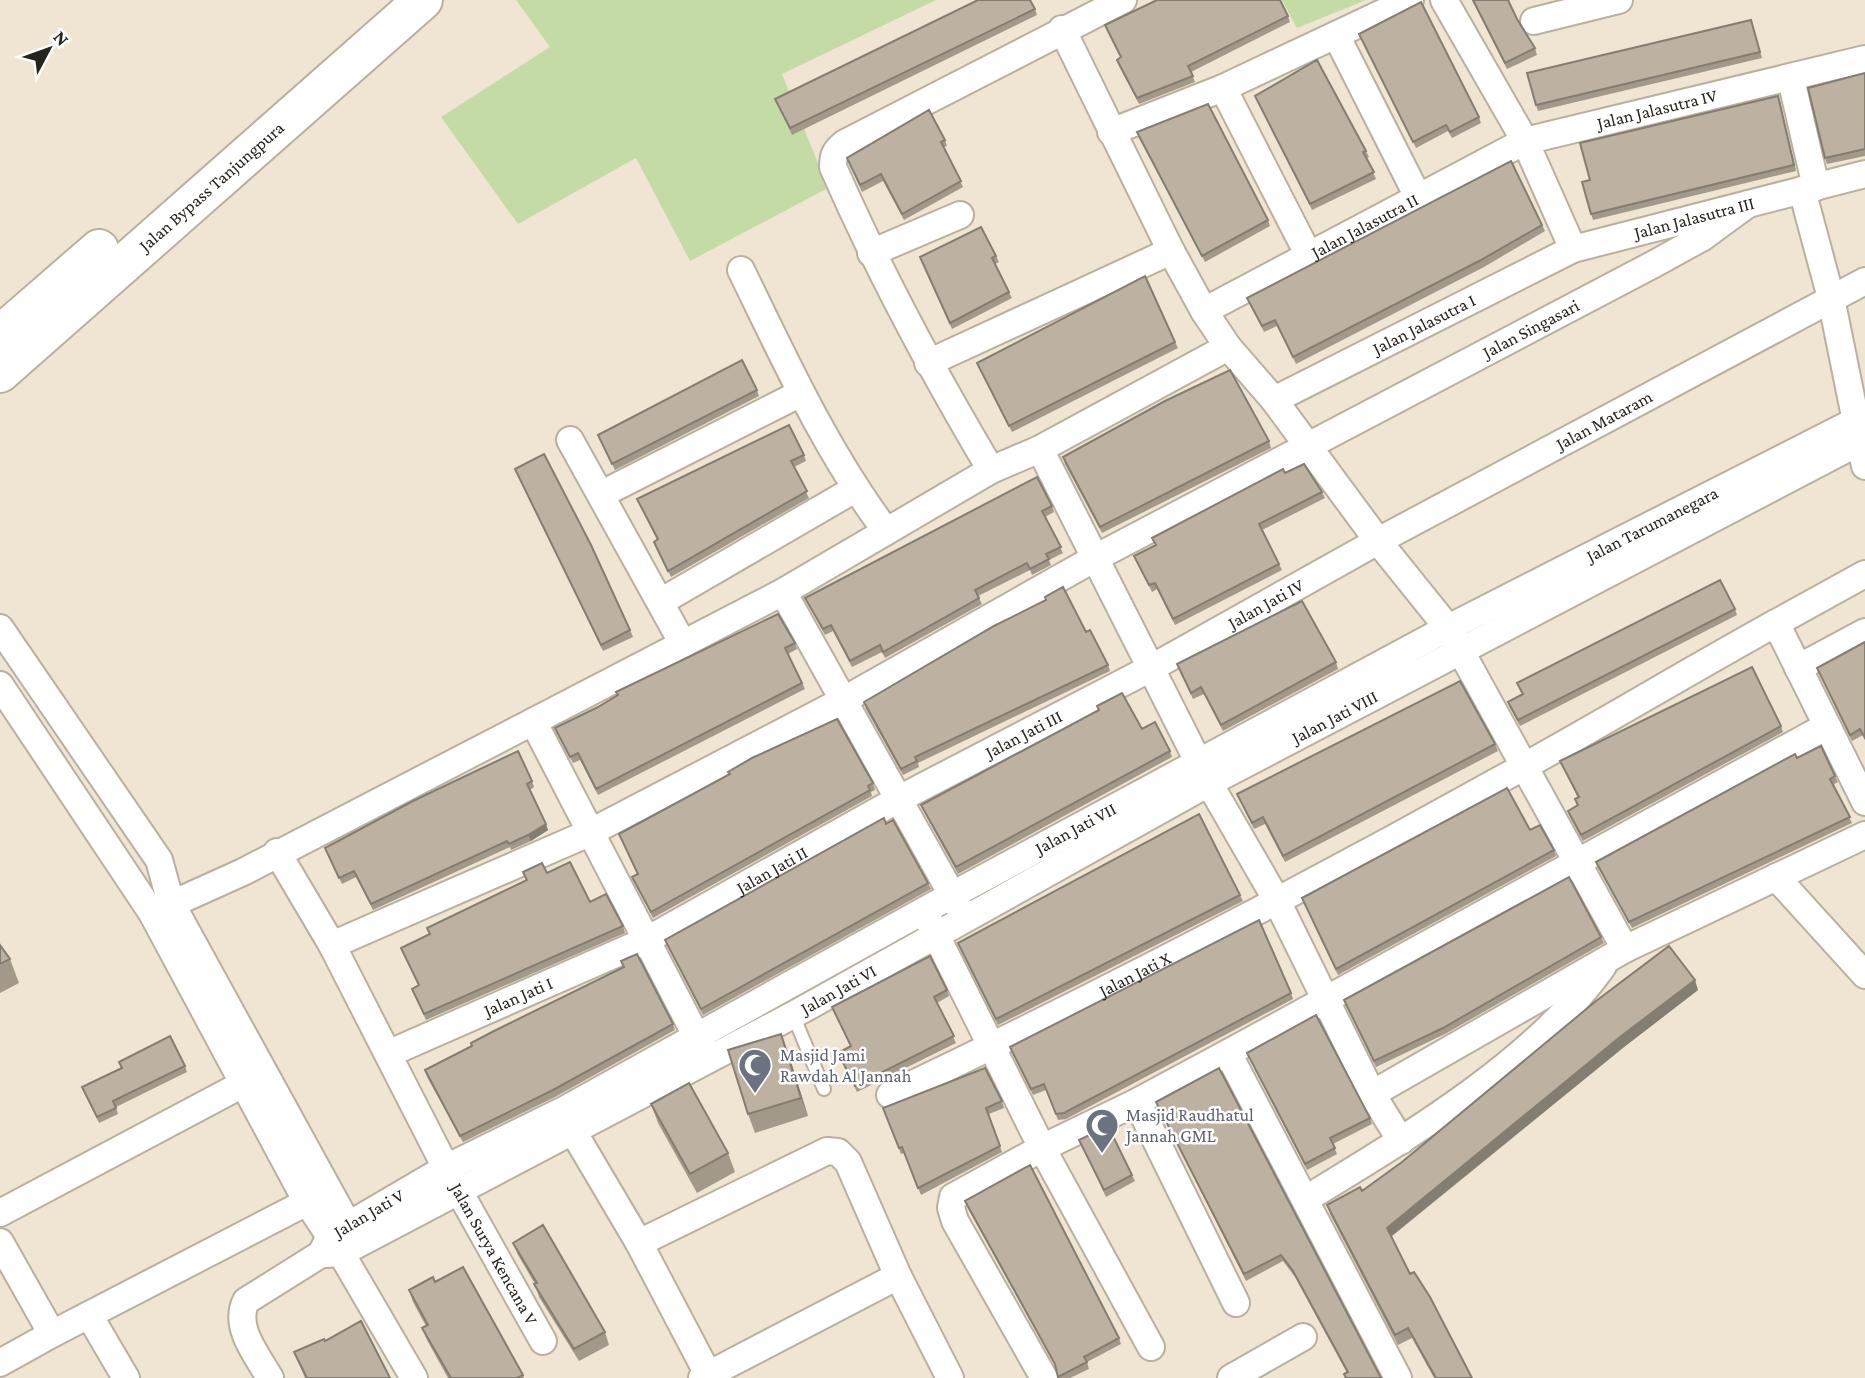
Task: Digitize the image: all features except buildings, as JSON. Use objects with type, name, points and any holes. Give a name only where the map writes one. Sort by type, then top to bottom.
[{"type":"highway","name":"Jalan Bypass Tanjungpura","points":[[2,329],[384,0]]},
{"type":"highway","name":"Jalan Bypass Tanjungpura","points":[[0,373],[423,0]]},
{"type":"street","points":[[991,470],[928,363],[871,253],[833,167],[835,151],[1062,29],[1123,0]]},
{"type":"street","points":[[1111,132],[1223,88],[1410,0]]},
{"type":"street","points":[[1444,0],[1525,141],[1573,249]]},
{"type":"street","points":[[1534,21],[1566,6],[1619,0]]},
{"type":"street","points":[[1062,29],[1111,132],[1204,311],[1228,347],[1274,400],[1454,640],[1578,864],[1617,954]]},
{"type":"street","points":[[1336,35],[1418,197]]},
{"type":"street","name":"Jalan Jalasutra IV","points":[[1525,141],[1865,59]]},
{"type":"street","points":[[1791,79],[1809,188],[1862,437]]},
{"type":"street","points":[[1223,88],[1308,254]]},
{"type":"street","name":"Jalan Jalasutra II","points":[[1204,311],[1525,141]]},
{"type":"street","name":"Jalan Jalasutra III","points":[[1573,249],[1865,174]]},
{"type":"street","name":"Jalan Singasari","points":[[332,945],[589,833],[842,701],[1097,557],[1664,259],[1703,237],[1748,204]]},
{"type":"street","points":[[871,253],[960,215]]},
{"type":"street","name":"Jalan Jalasutra I","points":[[1274,400],[1573,249]]},
{"type":"street","points":[[928,363],[1171,251]]},
{"type":"street","points":[[741,270],[801,393],[855,489],[887,531]]},
{"type":"street","name":"Jalan Mataram","points":[[1378,541],[1865,281]]},
{"type":"street","points":[[161,908],[243,872],[277,852],[534,723],[783,592],[991,470],[1040,449],[1228,347]]},
{"type":"street","points":[[602,494],[801,393]]},
{"type":"street","name":"Jalan Tarumanegara","points":[[1454,640],[1862,437]]},
{"type":"street","points":[[570,440],[662,601],[683,644]]},
{"type":"street","points":[[1040,449],[1204,772],[1276,899],[1372,1094],[1401,1141]]},
{"type":"street","points":[[662,601],[855,489]]},
{"type":"street","name":"Jalan Jati IV","points":[[1153,667],[1378,541]]},
{"type":"street","name":"Jalan Jati X","points":[[890,1095],[992,1046],[1523,768],[1865,574]]},
{"type":"street","points":[[783,592],[965,919]]},
{"type":"street","points":[[1776,623],[1827,726],[1857,763],[1865,802]]},
{"type":"street","points":[[0,628],[159,860],[161,908]]},
{"type":"street","points":[[1798,668],[1865,632]]},
{"type":"street","name":"Jalan Jati VIII","points":[[1204,772],[1454,640]]},
{"type":"street","name":"Jalan Jati III","points":[[897,800],[1153,667]]},
{"type":"street","points":[[0,685],[161,908],[253,1078],[335,1242],[414,1378]]},
{"type":"street","points":[[534,723],[708,1060]]},
{"type":"street","points":[[1044,1378],[951,1208],[953,1197],[1042,1147],[1137,1102],[1228,1053],[1827,726]]},
{"type":"street","name":"Jalan Jati VII","points":[[952,895],[1204,772]]},
{"type":"street","name":"Jalan Jati VII","points":[[965,919],[1204,772]]},
{"type":"street","name":"Jalan Jati II","points":[[645,941],[897,800]]},
{"type":"street","points":[[1372,1094],[1617,954],[1865,835]]},
{"type":"street","name":"Jalan Surya Kencana V","points":[[277,852],[332,945],[453,1178],[543,1341]]},
{"type":"street","points":[[1776,877],[1865,975]]},
{"type":"street","name":"Jalan Jati VI","points":[[708,1060],[793,1015],[930,922],[952,895]]},
{"type":"street","name":"Jalan Jati VI","points":[[695,1036],[930,922],[965,919]]},
{"type":"street","points":[[930,922],[1042,1147],[1151,1347]]},
{"type":"street","name":"Jalan Jati I","points":[[390,1053],[645,941]]},
{"type":"street","points":[[1306,1199],[1401,1141],[1478,1085],[1578,1001],[1617,954]]},
{"type":"street","name":"Jalan Jati V","points":[[567,1121],[695,1036]]},
{"type":"street","points":[[1228,1053],[1398,1378]]},
{"type":"street","name":"Jalan Jati V","points":[[270,1378],[245,1334],[240,1313],[246,1301],[335,1242],[453,1178],[567,1121],[708,1060]]},
{"type":"street","points":[[253,1078],[307,1202],[335,1242]]},
{"type":"street","points":[[0,1213],[253,1078]]},
{"type":"street","points":[[1137,1102],[1236,1303]]},
{"type":"street","points":[[567,1121],[639,1243],[707,1377],[898,1276]]},
{"type":"street","points":[[639,1243],[827,1151],[838,1152],[848,1162],[898,1276],[950,1378]]},
{"type":"street","points":[[0,1363],[307,1202]]},
{"type":"street","points":[[0,1242],[52,1334]]},
{"type":"street","points":[[89,1315],[126,1378]]},
{"type":"street","points":[[1231,1378],[1303,1337]]},
{"type":"lane","points":[[793,1015],[824,1089]]},
{"type":"green space","points":[[516,0],[936,0],[782,74],[828,188],[690,261],[636,158],[518,224],[441,117],[550,47]]},
{"type":"green space","points":[[1282,0],[1366,0],[1297,28]]},
{"type":"place","name":"Masjid Jami Rawdah Al Jannah","points":[[755,1095]]},
{"type":"place","name":"Masjid Raudhatul Jannah GML","points":[[1102,1155]]}]
